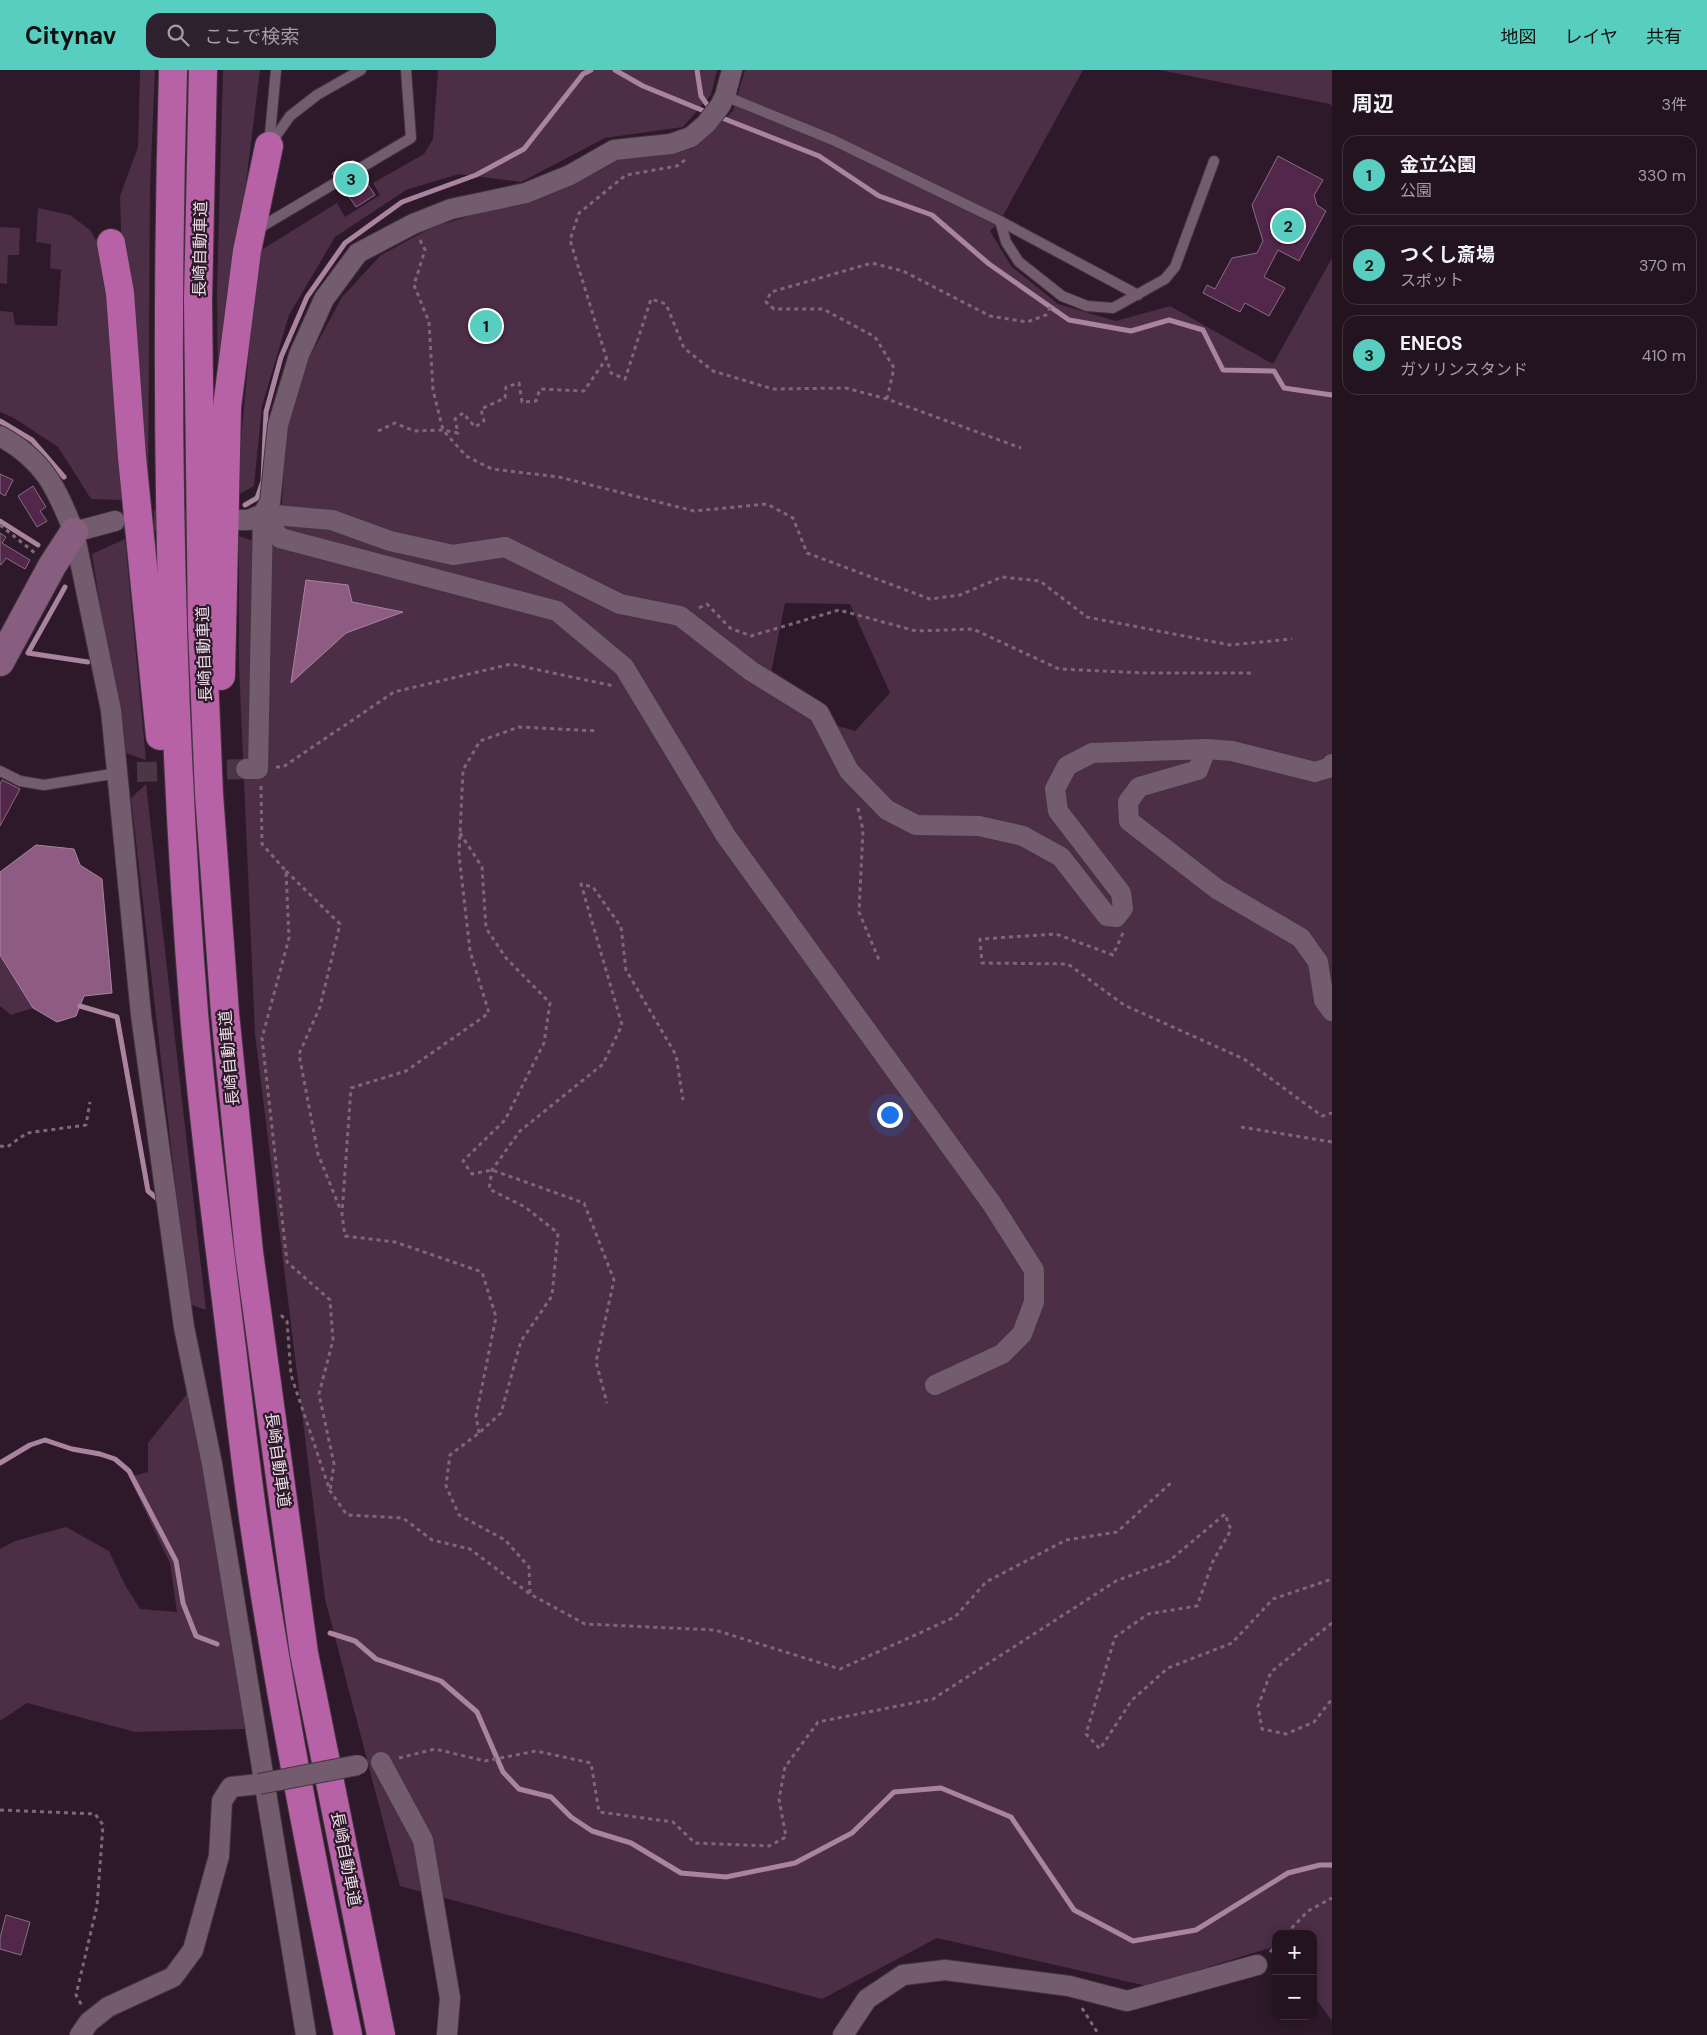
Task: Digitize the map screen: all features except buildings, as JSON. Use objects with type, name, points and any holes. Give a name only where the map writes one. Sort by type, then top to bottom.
[{"type":"highway","name":"長崎自動車道","points":[[174,70],[168,300],[168,454],[179,804],[194,1016],[206,1134],[253,1517],[312,1861],[348,2035]]},
{"type":"highway","name":"長崎自動車道","points":[[203,70],[198,301],[203,636],[216,900],[236,1131],[249,1252],[304,1654],[381,2035]]},
{"type":"highway","points":[[216,900],[227,408],[250,234],[269,146]]},
{"type":"highway","points":[[111,243],[120,293],[132,457],[189,1017],[206,1134]]},
{"type":"street","points":[[252,769],[262,514],[270,502],[278,425],[299,355],[324,299],[358,253],[412,224],[451,209],[526,193],[570,175],[614,150],[671,144],[691,137],[706,124],[722,101],[732,70]]},
{"type":"street","points":[[0,436],[14,444],[39,464],[52,483],[74,532],[111,710],[128,773],[141,1015],[184,1327],[212,1464],[306,2035]]},
{"type":"street","points":[[262,514],[280,538],[557,611],[624,668],[726,836],[992,1204],[1034,1270],[1034,1302],[1022,1334],[1002,1354],[935,1385]]},
{"type":"street","points":[[236,520],[249,520],[262,514],[332,520],[390,541],[453,555],[505,547],[620,604],[680,616],[751,671],[819,712],[849,771],[887,810],[916,825],[979,826],[1023,836],[1061,858],[1108,916],[1116,917],[1123,908],[1122,893],[1058,811],[1055,789],[1067,766],[1092,753],[1206,749],[1232,751],[1315,772],[1331,767],[1332,764]]},
{"type":"street","points":[[0,662],[52,566],[74,532],[115,522]]},
{"type":"street","points":[[1206,749],[1198,770],[1139,787],[1128,802],[1129,821],[1217,889],[1301,938],[1318,962],[1324,1000],[1332,1011]]},
{"type":"street","points":[[381,1762],[424,1840],[450,1998],[447,2035]]},
{"type":"street","points":[[84,2029],[108,2007],[173,1977],[193,1950],[219,1856],[222,1801],[231,1787],[259,1784],[358,1765]]},
{"type":"street","points":[[843,2035],[867,2000],[903,1975],[945,1970],[1069,1986],[1127,2000],[1257,1965]]},
{"type":"lane","points":[[269,146],[276,70]]},
{"type":"lane","points":[[269,146],[290,116],[318,95],[361,70]]},
{"type":"lane","points":[[250,234],[411,138],[406,70]]},
{"type":"lane","points":[[722,101],[833,140],[1000,221],[1138,295]]},
{"type":"lane","points":[[1000,221],[1006,242],[1019,262],[1062,296],[1087,306],[1112,308],[1165,279],[1175,267],[1214,161]]},
{"type":"lane","points":[[0,771],[20,781],[44,785],[128,773]]},
{"type":"path","points":[[692,154],[677,166],[626,175],[579,213],[570,240],[611,373],[625,379],[651,299],[666,304],[684,348],[714,371],[774,389],[846,388],[887,399],[1021,448]]},
{"type":"path","points":[[412,224],[425,250],[414,285],[429,322],[433,390],[443,430],[466,456],[492,469],[559,477],[694,511],[767,504],[794,518],[807,553],[930,599],[960,595],[1002,577],[1040,581],[1087,618],[1230,645],[1292,639]]},
{"type":"path","points":[[887,399],[894,368],[875,337],[823,309],[774,309],[766,302],[771,292],[872,263],[903,271],[990,316],[1027,322],[1046,315],[1054,301]]},
{"type":"path","points":[[378,431],[395,423],[414,431],[443,430],[458,433],[456,419],[464,413],[475,427],[484,421],[481,409],[505,398],[506,387],[519,383],[522,402],[536,401],[540,389],[584,390],[606,359]]},
{"type":"path","points":[[0,525],[52,566]]},
{"type":"path","points":[[680,616],[707,604],[730,628],[751,636],[839,610],[916,631],[973,629],[1059,669],[1145,673],[1253,673]]},
{"type":"path","points":[[342,1214],[318,1154],[299,1054],[320,1007],[340,924],[286,871],[262,844],[262,791],[252,769],[283,767],[394,692],[510,664],[639,692]]},
{"type":"path","points":[[479,1433],[476,1416],[496,1317],[482,1272],[395,1242],[345,1236],[342,1214],[351,1088],[406,1071],[489,1013],[470,951],[459,855],[463,770],[480,741],[519,727],[598,731]]},
{"type":"path","points":[[857,804],[863,830],[859,912],[879,960]]},
{"type":"path","points":[[460,832],[482,867],[486,928],[506,958],[550,1003],[544,1043],[504,1120],[462,1161],[472,1174],[492,1170],[584,1203],[614,1280],[596,1362],[608,1403]]},
{"type":"path","points":[[286,871],[290,938],[262,1038],[287,1262],[330,1300],[333,1340],[319,1394],[334,1464],[330,1492]]},
{"type":"path","points":[[530,1594],[529,1567],[505,1540],[459,1515],[446,1486],[450,1455],[501,1413],[521,1341],[552,1296],[558,1232],[525,1207],[489,1189],[492,1170],[520,1131],[603,1064],[622,1025],[581,884],[592,887],[621,927],[626,970],[676,1054],[683,1100]]},
{"type":"path","points":[[1116,917],[1123,933],[1113,955],[1056,934],[980,939],[982,963],[1068,964],[1124,1005],[1244,1059],[1322,1116],[1332,1113]]},
{"type":"path","points":[[0,1146],[6,1147],[27,1133],[86,1125],[90,1102]]},
{"type":"path","points":[[1241,1128],[1332,1142]]},
{"type":"path","points":[[277,1312],[287,1321],[291,1375],[330,1492],[347,1515],[403,1518],[432,1540],[470,1549],[530,1594],[585,1624],[716,1630],[840,1669],[955,1617],[986,1582],[1066,1540],[1117,1532],[1173,1481]]},
{"type":"path","points":[[381,1762],[435,1749],[485,1761],[536,1751],[591,1763],[599,1812],[673,1822],[694,1843],[770,1846],[786,1837],[779,1800],[785,1767],[818,1722],[933,1699],[1116,1581],[1169,1561],[1225,1514],[1232,1530],[1213,1561],[1197,1606],[1148,1614],[1115,1637],[1086,1734],[1100,1749],[1132,1700],[1168,1668],[1232,1643],[1273,1599],[1332,1579]]},
{"type":"path","points":[[1332,1623],[1271,1672],[1258,1706],[1262,1729],[1286,1734],[1314,1722],[1332,1699]]},
{"type":"path","points":[[0,1810],[95,1814],[103,1825],[97,1906],[76,1995],[84,2029]]},
{"type":"path","points":[[1290,1930],[1308,1911],[1332,1898]]},
{"type":"shaded area","points":[[140,70],[155,70],[150,187],[148,491],[122,263],[120,196],[138,147]]},
{"type":"shaded area","points":[[223,70],[260,70],[218,410],[217,290]]},
{"type":"shaded area","points":[[438,70],[717,70],[711,95],[683,127],[605,138],[521,182],[459,174],[406,190],[335,237],[289,315],[262,406],[254,486],[236,496],[258,252],[337,203],[345,217],[380,195],[373,183],[424,154],[433,139]]},
{"type":"shaded area","points":[[745,70],[1083,70],[1000,221],[990,231],[1011,266],[1058,304],[1116,321],[1170,306],[1273,364],[1332,258],[1332,2021],[1317,2000],[1317,1930],[1272,1930],[1272,1947],[1147,1986],[937,1938],[822,1999],[400,1886],[325,1599],[255,1034],[239,666],[239,536],[272,547],[281,519],[286,434],[300,375],[342,297],[381,255],[433,227],[562,188],[620,159],[692,149],[733,111]],"holes":[[[785,603],[850,604],[890,693],[855,731],[801,715],[769,683]]]},
{"type":"shaded area","points":[[1160,70],[1332,70],[1332,107],[1330,104]]},
{"type":"shaded area","points":[[38,208],[70,215],[90,230],[109,262],[123,500],[91,499],[58,447],[14,418],[0,412],[0,311],[13,312],[15,325],[57,326],[61,270],[50,268],[51,244],[36,242]]},
{"type":"shaded area","points":[[0,227],[20,228],[19,255],[8,255],[7,284],[0,283]]},
{"type":"shaded area","points":[[125,539],[146,760],[123,752],[92,554]]},
{"type":"shaded area","points":[[306,580],[348,585],[352,602],[403,612],[346,633],[291,683]]},
{"type":"shaded area","points":[[146,784],[206,1310],[189,1304],[131,798]]},
{"type":"shaded area","points":[[36,845],[74,849],[80,865],[102,879],[112,993],[84,996],[76,1016],[57,1022],[33,1008],[0,955],[0,872]]},
{"type":"shaded area","points":[[0,955],[33,1008],[11,1015],[0,1006]]},
{"type":"shaded area","points":[[188,1393],[215,1521],[245,1729],[135,1732],[27,1703],[0,1721],[0,1549],[15,1541],[66,1527],[109,1551],[125,1585],[140,1609],[177,1612],[170,1563],[129,1477],[148,1472],[148,1443]]},
{"type":"waterway","points":[[245,505],[257,498],[263,481],[266,412],[281,357],[307,297],[345,243],[402,202],[476,175],[524,149],[583,74],[591,70]]},
{"type":"waterway","points":[[615,70],[643,86],[709,113]]},
{"type":"waterway","points":[[697,70],[701,96],[711,110]]},
{"type":"waterway","points":[[717,116],[819,156],[879,196],[932,215],[989,264],[1069,320],[1131,331],[1169,320],[1203,330],[1223,370],[1274,371],[1284,388],[1332,395]]},
{"type":"waterway","points":[[0,421],[32,440],[64,477]]},
{"type":"waterway","points":[[0,521],[38,545]]},
{"type":"waterway","points":[[65,587],[28,653],[88,662]]},
{"type":"waterway","points":[[80,1006],[117,1017],[148,1191],[160,1201]]},
{"type":"waterway","points":[[0,1463],[30,1445],[45,1440],[72,1449],[115,1459],[129,1471],[176,1561],[183,1603],[196,1636],[217,1644]]},
{"type":"waterway","points":[[330,1633],[355,1641],[376,1659],[441,1681],[477,1712],[503,1772],[519,1789],[551,1797],[571,1817],[592,1831],[631,1843],[681,1873],[726,1877],[795,1863],[852,1833],[894,1792],[941,1788],[1011,1817],[1074,1910],[1133,1941],[1196,1930],[1288,1873],[1320,1865],[1332,1865]]},
{"type":"tunnel","points":[[124,521],[213,520]]},
{"type":"tunnel","points":[[137,772],[246,769]]},
{"type":"place","name":"ENEOS","points":[[351,179]]},
{"type":"place","name":"つくし斎場","points":[[1288,226]]},
{"type":"place","name":"金立公園","points":[[486,326]]}]
